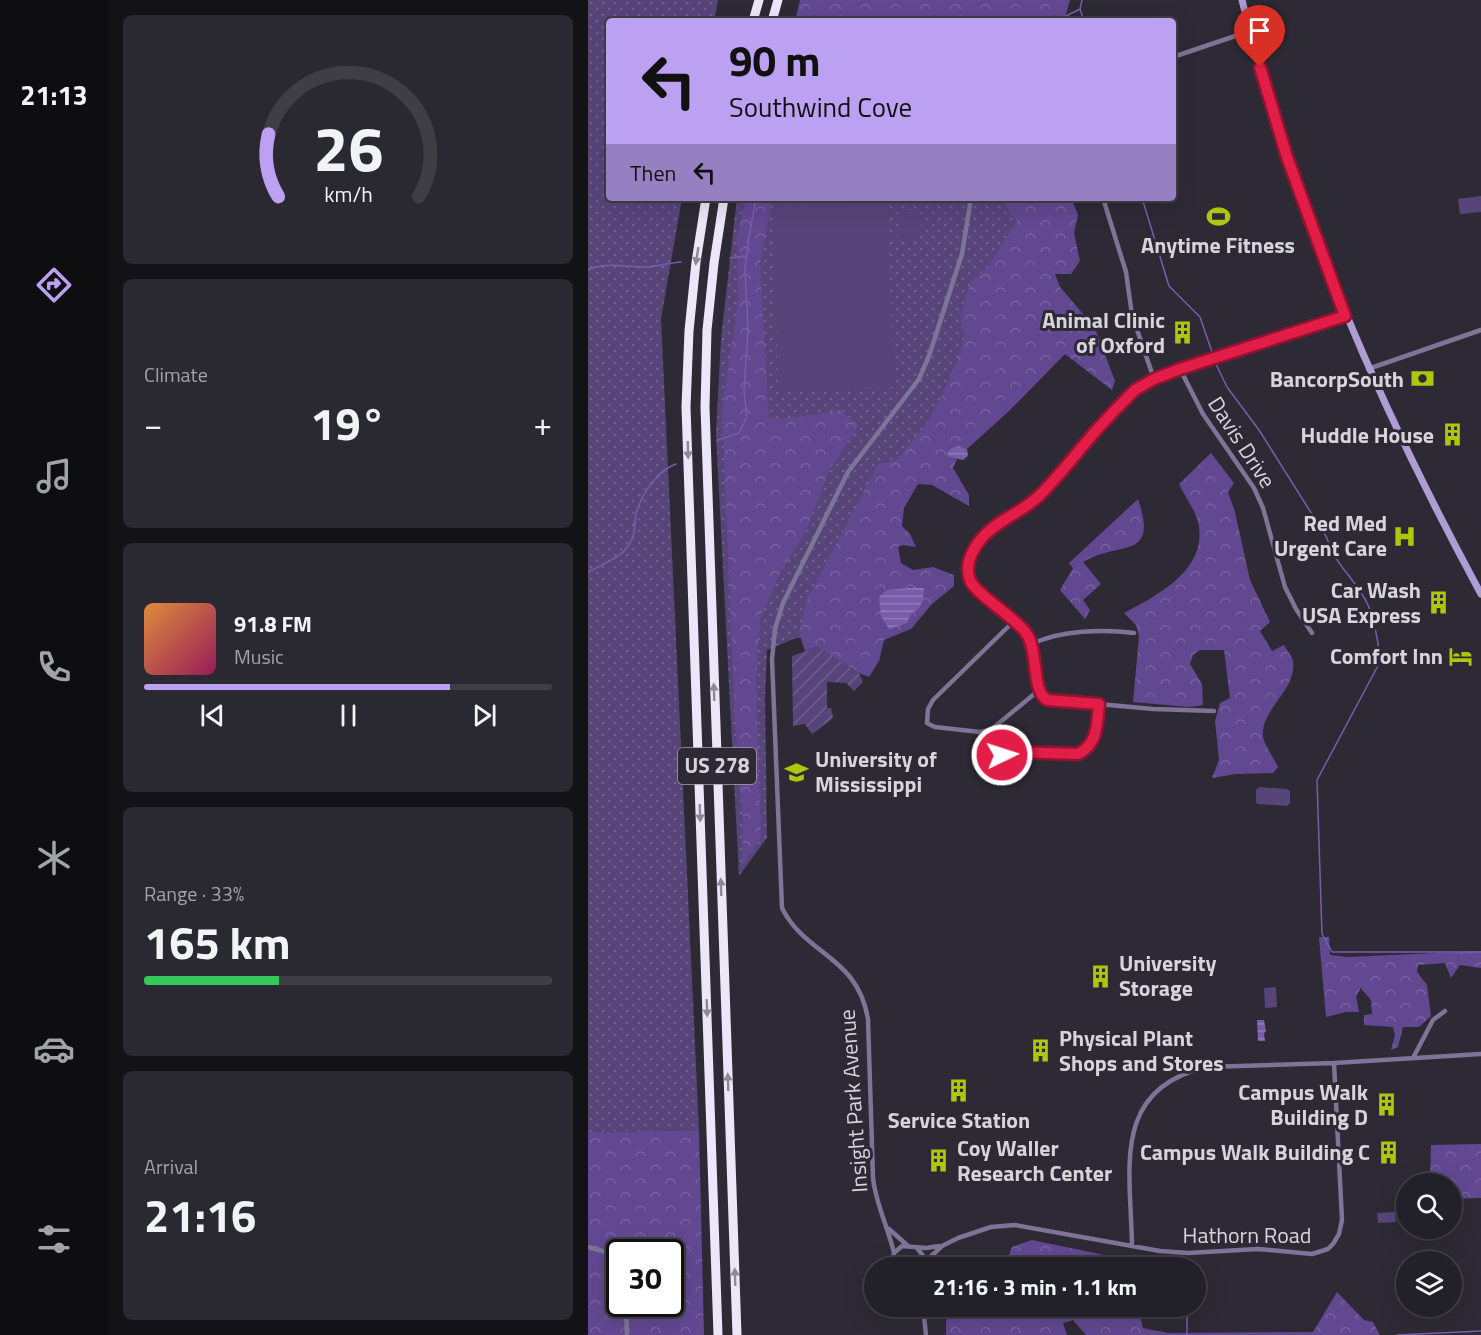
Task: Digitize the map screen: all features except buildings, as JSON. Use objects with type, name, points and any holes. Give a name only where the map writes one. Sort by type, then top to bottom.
[{"type":"highway","points":[[754,18],[759,0]]},
{"type":"highway","points":[[773,18],[778,0]]},
{"type":"highway","name":"US 278","points":[[706,201],[689,331],[686,407],[718,1335]]},
{"type":"highway","name":"US 278","points":[[724,201],[707,330],[705,407],[737,1335]]},
{"type":"main road","points":[[1242,0],[1287,157],[1345,316],[1438,515],[1481,594]]},
{"type":"street","points":[[1176,56],[1250,31]]},
{"type":"street","name":"Insight Park Avenue","points":[[894,1253],[877,1202],[873,1178],[868,1019],[865,1004],[861,993],[849,975],[811,942],[786,916],[782,908],[772,659],[775,630],[783,603],[849,472],[920,379],[962,254],[971,201]]},
{"type":"street","points":[[1103,201],[1126,272],[1131,315],[1154,379]]},
{"type":"street","points":[[1214,711],[1047,700],[1039,690],[1032,644],[1026,633],[1015,620],[972,585],[967,570],[972,553],[982,537],[1039,496],[1135,390],[1154,379],[1180,369],[1345,316]]},
{"type":"street","points":[[1368,369],[1481,330]]},
{"type":"street","name":"Davis Drive","points":[[1180,369],[1203,414],[1254,488],[1263,508],[1285,587],[1312,633]]},
{"type":"street","points":[[1015,620],[933,700],[928,709],[927,723],[935,727],[980,732],[992,729],[1039,690]]},
{"type":"street","points":[[1032,644],[1041,639],[1090,631],[1134,633]]},
{"type":"street","points":[[1002,755],[1016,752],[1078,754],[1085,751],[1096,735],[1099,704]]},
{"type":"street","points":[[1413,1058],[1433,1020],[1445,1011]]},
{"type":"street","points":[[1132,1246],[1131,1139],[1144,1106],[1156,1090],[1169,1080],[1186,1071],[1206,1066],[1334,1063],[1481,1054]]},
{"type":"street","name":"Hathorn Road","points":[[907,1245],[917,1248],[942,1246],[991,1227],[1015,1225],[1160,1251],[1188,1253],[1258,1249],[1312,1254],[1328,1249],[1339,1234],[1342,1220],[1334,1063]]},
{"type":"street","points":[[887,1227],[907,1245]]},
{"type":"street","points":[[893,1257],[894,1253],[902,1246],[907,1245]]},
{"type":"street","name":"Hathorn Road","points":[[931,1257],[942,1246]]},
{"type":"street","points":[[588,1247],[606,1251]]},
{"type":"street","name":"Hathorn Road","points":[[917,1248],[924,1257]]},
{"type":"street","points":[[626,1317],[627,1335]]},
{"type":"street","points":[[924,1317],[926,1335]]},
{"type":"shaded area","points":[[588,0],[718,0],[715,18],[606,18],[606,201],[681,201],[661,319],[699,1130],[588,1132]]},
{"type":"shaded area","points":[[1481,196],[1481,212],[1460,214],[1458,199]]},
{"type":"shaded area","points":[[737,201],[1043,201],[897,485],[852,637],[796,638],[767,650],[765,697],[767,838],[739,876],[716,434],[721,339]]},
{"type":"shaded area","points":[[888,203],[893,387],[778,390],[773,206]]},
{"type":"shaded area","points":[[900,211],[923,215],[919,242],[896,239]]},
{"type":"shaded area","points":[[959,446],[967,449],[968,456],[963,460],[949,457],[947,453]]},
{"type":"shaded area","points":[[924,588],[923,600],[919,608],[911,614],[907,623],[889,629],[881,616],[879,597],[887,590]]},
{"type":"shaded area","points":[[817,647],[859,673],[863,682],[854,691],[846,683],[827,682],[827,708],[831,708],[833,718],[812,734],[805,724],[793,726],[792,656]]},
{"type":"shaded area","points":[[1259,787],[1287,789],[1290,791],[1290,803],[1287,806],[1258,804],[1256,790]]},
{"type":"shaded area","points":[[1276,987],[1277,1007],[1265,1008],[1264,988]]},
{"type":"shaded area","points":[[1257,1020],[1264,1020],[1265,1041],[1258,1041]]},
{"type":"shaded area","points":[[1395,1212],[1396,1222],[1378,1223],[1377,1213]]},
{"type":"green space","points":[[800,0],[1070,0],[1065,18],[796,18]]},
{"type":"green space","points":[[745,201],[771,201],[760,264],[769,418],[791,418],[841,410],[859,426],[829,470],[806,531],[781,571],[760,618],[756,681],[761,838],[742,866],[743,820],[735,721],[722,409],[738,302],[737,239]]},
{"type":"green space","points":[[1003,201],[1072,201],[1078,215],[1074,233],[1080,261],[1071,274],[1055,274],[1060,287],[1095,328],[1115,381],[1112,390],[1065,354],[1009,411],[967,449],[959,446],[949,457],[957,459],[953,468],[969,495],[969,506],[932,485],[918,484],[904,508],[902,526],[910,534],[916,547],[902,545],[898,547],[901,563],[913,570],[933,567],[954,575],[954,586],[932,604],[911,629],[884,640],[879,661],[869,677],[817,647],[805,651],[799,633],[807,600],[878,464],[896,461],[927,423],[940,400],[965,337],[960,318],[966,295],[973,279],[987,268],[1017,221]]},
{"type":"green space","points":[[1211,453],[1234,483],[1228,492],[1235,512],[1250,580],[1270,622],[1260,631],[1272,651],[1284,645],[1293,661],[1290,682],[1272,709],[1264,727],[1264,741],[1278,767],[1273,773],[1236,774],[1212,778],[1219,760],[1215,721],[1220,703],[1230,698],[1224,650],[1200,650],[1193,655],[1190,664],[1202,684],[1203,705],[1189,707],[1133,702],[1139,636],[1136,625],[1124,613],[1165,589],[1188,567],[1196,554],[1199,539],[1198,522],[1179,484]]},
{"type":"green space","points":[[1138,499],[1143,519],[1143,532],[1140,540],[1132,546],[1083,562],[1101,584],[1083,600],[1090,610],[1085,619],[1060,590],[1073,568],[1069,563]]},
{"type":"green space","points":[[1319,937],[1329,937],[1330,955],[1348,957],[1481,951],[1481,968],[1460,965],[1451,978],[1445,963],[1418,965],[1417,972],[1427,985],[1431,1016],[1419,1027],[1403,1027],[1398,1047],[1391,1050],[1395,1035],[1393,1027],[1364,1025],[1364,1015],[1372,1014],[1371,1000],[1361,988],[1356,996],[1359,1012],[1346,1012],[1326,1017]]},
{"type":"green space","points":[[699,1130],[704,1335],[588,1335],[588,1132]]},
{"type":"green space","points":[[1481,1144],[1481,1198],[1462,1199],[1462,1173],[1430,1173],[1431,1145]]},
{"type":"green space","points":[[1032,1240],[1114,1257],[1008,1257],[1012,1247]]},
{"type":"green space","points":[[1337,1292],[1364,1320],[1373,1322],[1380,1335],[1086,1335],[1073,1320],[1063,1323],[1067,1335],[946,1335],[946,1321],[948,1317],[1140,1317],[1143,1328],[1168,1333],[1313,1332]]},
{"type":"waterway","points":[[1082,0],[1080,9],[1083,18]]},
{"type":"waterway","points":[[1062,18],[1080,9]]},
{"type":"waterway","points":[[718,440],[739,433],[747,417],[744,391],[748,329],[745,270],[755,201]]},
{"type":"waterway","points":[[1143,201],[1169,286],[1200,317],[1213,355]]},
{"type":"waterway","points":[[730,258],[746,256]]},
{"type":"waterway","points":[[588,270],[601,266],[647,267],[681,262]]},
{"type":"waterway","points":[[1214,360],[1227,387],[1259,430],[1327,538],[1335,556],[1363,596],[1371,612],[1376,632],[1381,660],[1317,780],[1322,934],[1332,952],[1481,952]]},
{"type":"waterway","points":[[588,572],[625,550],[634,534],[637,510],[643,496],[663,471],[676,464]]},
{"type":"waterway","points":[[1187,1317],[1187,1335]]},
{"type":"waterway","points":[[1397,1335],[1481,1331]]},
{"type":"place","name":"Anytime Fitness","points":[[1218,216]]},
{"type":"place","name":"Animal Clinic of Oxford","points":[[1183,333]]},
{"type":"place","name":"BancorpSouth","points":[[1422,379]]},
{"type":"place","name":"Huddle House","points":[[1452,435]]},
{"type":"place","name":"Red Med Urgent Care","points":[[1405,536]]},
{"type":"place","name":"Car Wash USA Express","points":[[1439,603]]},
{"type":"place","name":"Comfort Inn","points":[[1461,656]]},
{"type":"place","name":"University of Mississippi","points":[[797,772]]},
{"type":"place","name":"University Storage","points":[[1101,976]]},
{"type":"place","name":"Physical Plant Shops and Stores","points":[[1041,1051]]},
{"type":"place","name":"Service Station","points":[[959,1091]]},
{"type":"place","name":"Campus Walk Building D","points":[[1386,1105]]},
{"type":"place","name":"Campus Walk Building C","points":[[1388,1152]]},
{"type":"place","name":"Coy Waller Research Center","points":[[939,1161]]},
{"type":"route","points":[[1002,755],[1016,752],[1078,754],[1085,751],[1096,735],[1099,704],[1047,700],[1042,696],[1039,690],[1034,649],[1026,633],[1015,620],[976,590],[970,580],[967,570],[968,561],[982,537],[1039,496],[1094,432],[1135,390],[1154,379],[1180,369],[1345,316],[1287,157],[1260,67]]}]
